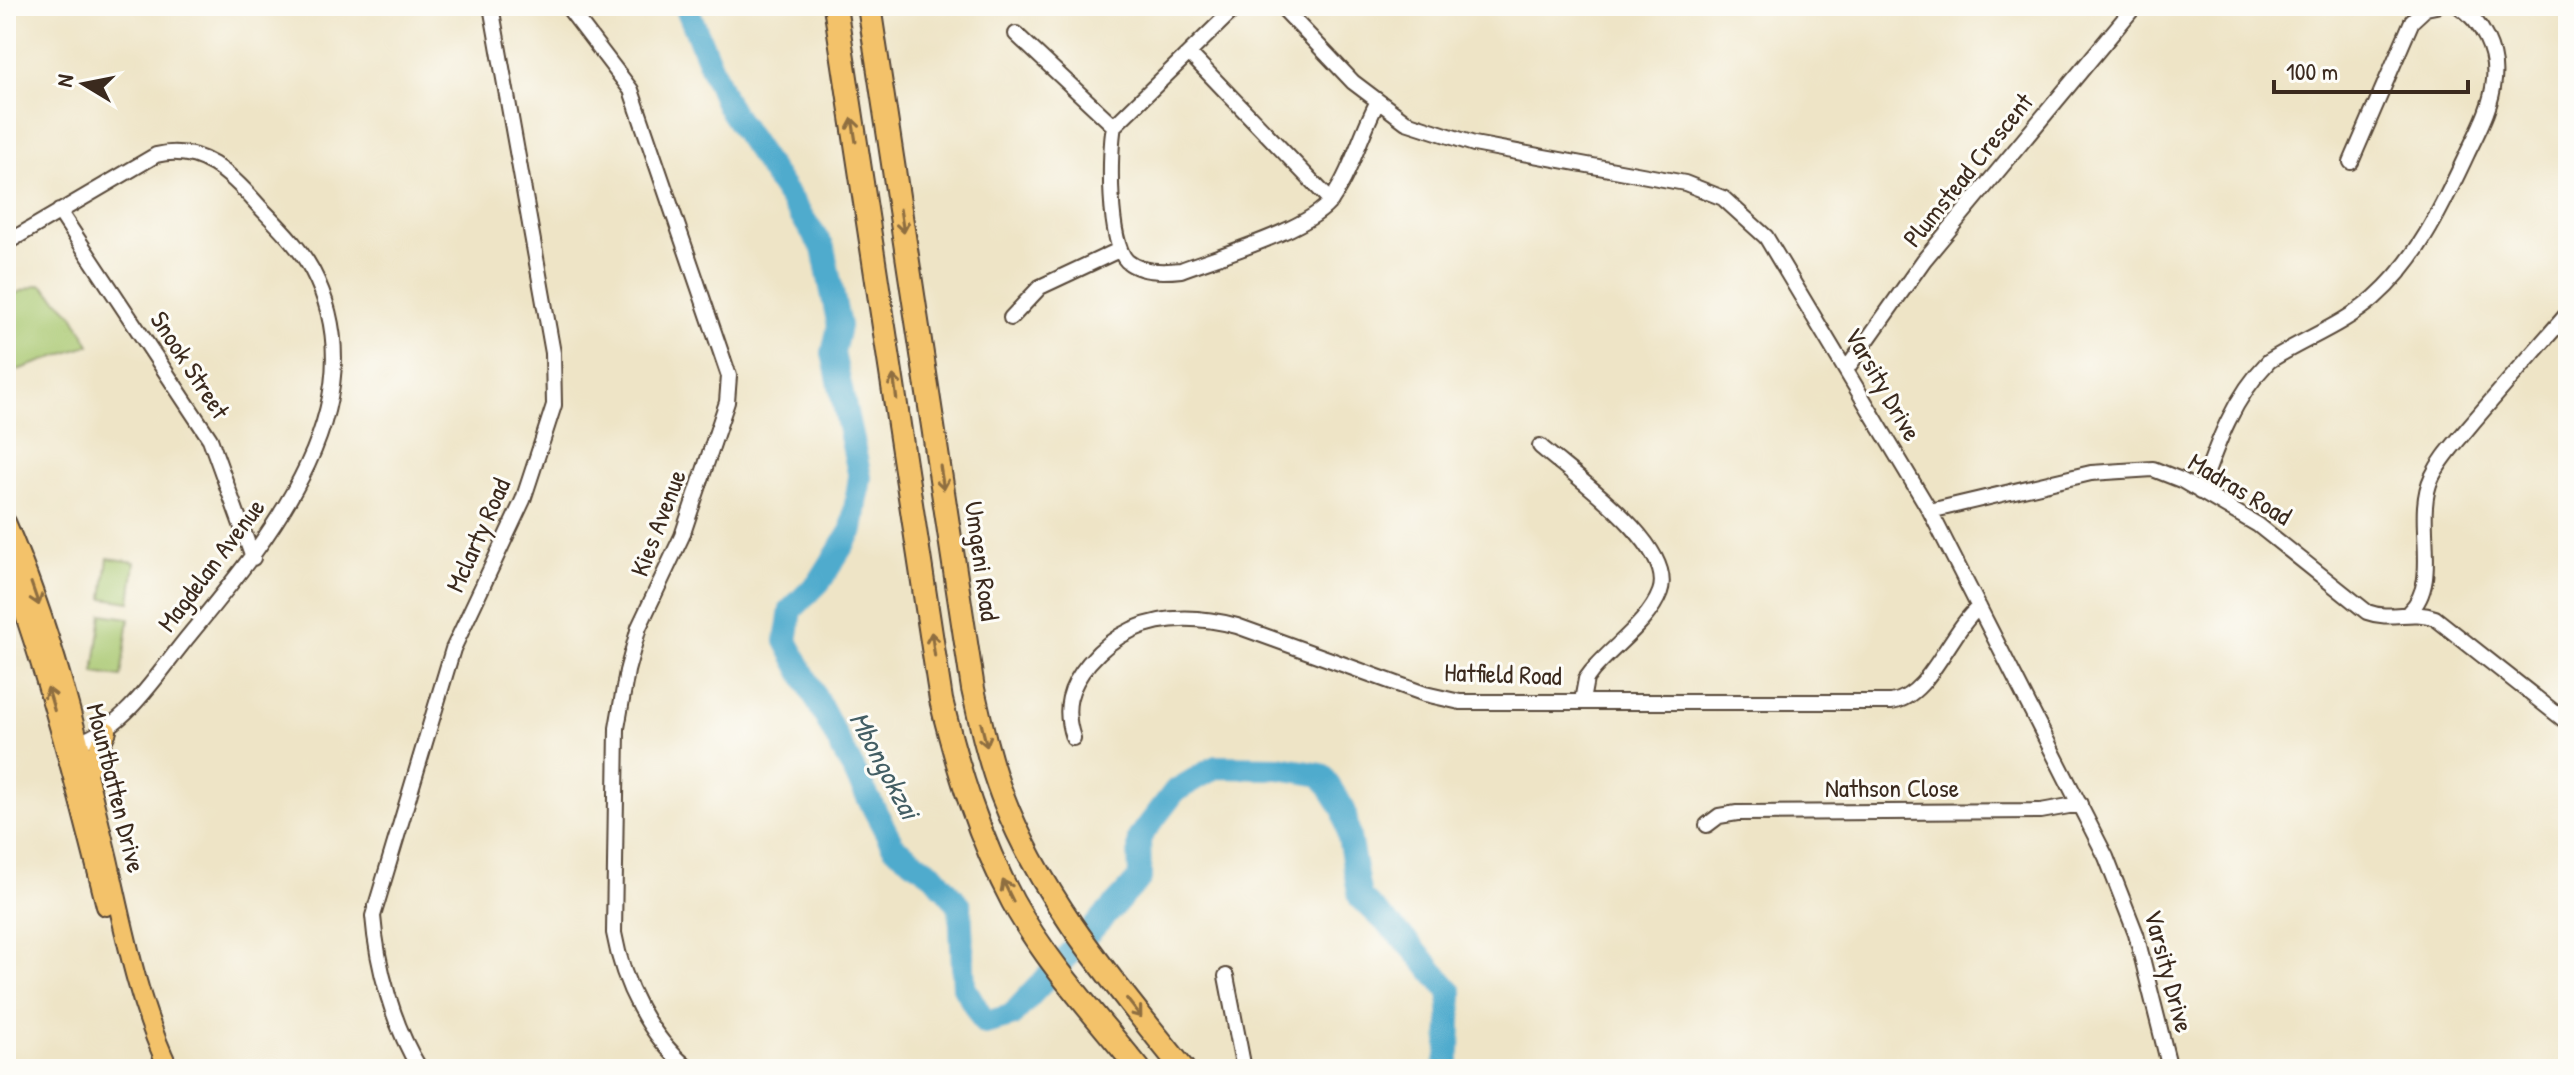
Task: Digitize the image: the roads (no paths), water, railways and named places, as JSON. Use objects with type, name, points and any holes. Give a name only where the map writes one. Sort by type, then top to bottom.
[{"type":"highway","points":[[835,6],[941,700],[959,772],[986,845],[1014,903],[1065,980],[1139,1069]]},
{"type":"highway","name":"Umgeni Road","points":[[869,6],[973,689],[1001,794],[1041,878],[1081,941],[1183,1069]]},
{"type":"main road","name":"Mountbatten Drive","points":[[6,522],[47,626],[123,971],[158,1069]]},
{"type":"main road","name":"Mountbatten Drive","points":[[6,562],[72,745],[87,772],[137,975],[169,1069]]},
{"type":"main road","points":[[87,772],[107,731]]},
{"type":"street","name":"Mclarty Road","points":[[420,1069],[396,1019],[375,941],[373,916],[453,649],[523,500],[554,405],[553,353],[491,6]]},
{"type":"street","name":"Kies Avenue","points":[[567,6],[631,90],[729,376],[727,402],[682,536],[639,627],[617,728],[616,948],[642,1011],[660,1042],[689,1069]]},
{"type":"street","points":[[1237,6],[1114,126],[1111,144],[1119,250],[1129,262],[1162,272],[1181,270],[1304,222],[1331,201],[1377,103]]},
{"type":"street","name":"Varsity Drive","points":[[1281,6],[1377,103],[1406,122],[1433,133],[1669,179],[1723,198],[1755,225],[1779,254],[1930,511],[2080,804],[2132,919],[2170,1069]]},
{"type":"street","name":"Plumstead Crescent","points":[[1846,370],[1924,260],[2135,6]]},
{"type":"street","points":[[2351,162],[2412,21],[2426,8],[2436,6]]},
{"type":"street","points":[[2200,492],[2221,432],[2258,373],[2269,361],[2373,298],[2413,256],[2431,227],[2483,121],[2495,79],[2487,39],[2471,14],[2459,6]]},
{"type":"street","points":[[1016,34],[1114,126]]},
{"type":"street","points":[[1189,53],[1331,201]]},
{"type":"street","name":"Magdelan Avenue","points":[[6,243],[156,155],[190,155],[217,164],[230,173],[312,269],[322,292],[331,333],[332,380],[323,430],[304,474],[253,558],[151,685],[107,731],[72,745]]},
{"type":"street","name":"Snook Street","points":[[59,211],[210,439],[253,558]]},
{"type":"street","points":[[1011,318],[1040,287],[1119,250]]},
{"type":"street","points":[[2568,313],[2448,450],[2432,477],[2423,503],[2425,580],[2418,602],[2409,612],[2442,623],[2568,723]]},
{"type":"street","points":[[1540,446],[1616,509],[1657,560],[1662,574],[1655,601],[1586,679],[1582,701]]},
{"type":"street","name":"Madras Road","points":[[1930,511],[2091,473],[2142,467],[2168,474],[2238,512],[2294,550],[2367,612],[2388,616],[2409,612]]},
{"type":"street","name":"Hatfield Road","points":[[1073,738],[1066,706],[1080,674],[1097,654],[1116,637],[1138,626],[1177,618],[1209,619],[1237,626],[1443,699],[1486,703],[1901,701],[1921,685],[1955,631],[1979,607]]},
{"type":"street","name":"Nathson Close","points":[[1707,825],[1719,816],[1737,813],[2041,811],[2080,804]]},
{"type":"street","points":[[1226,976],[1244,1069]]},
{"type":"waterway","name":"Mbongokzai","points":[[686,6],[727,105],[823,248],[839,326],[833,353],[860,477],[852,530],[820,581],[791,610],[786,641],[894,847],[934,875],[960,906],[964,987],[985,1023],[1011,1016],[1140,878],[1139,838],[1175,791],[1216,767],[1279,768],[1322,775],[1344,810],[1360,897],[1410,945],[1451,992],[1449,1051],[1444,1069]]}]
